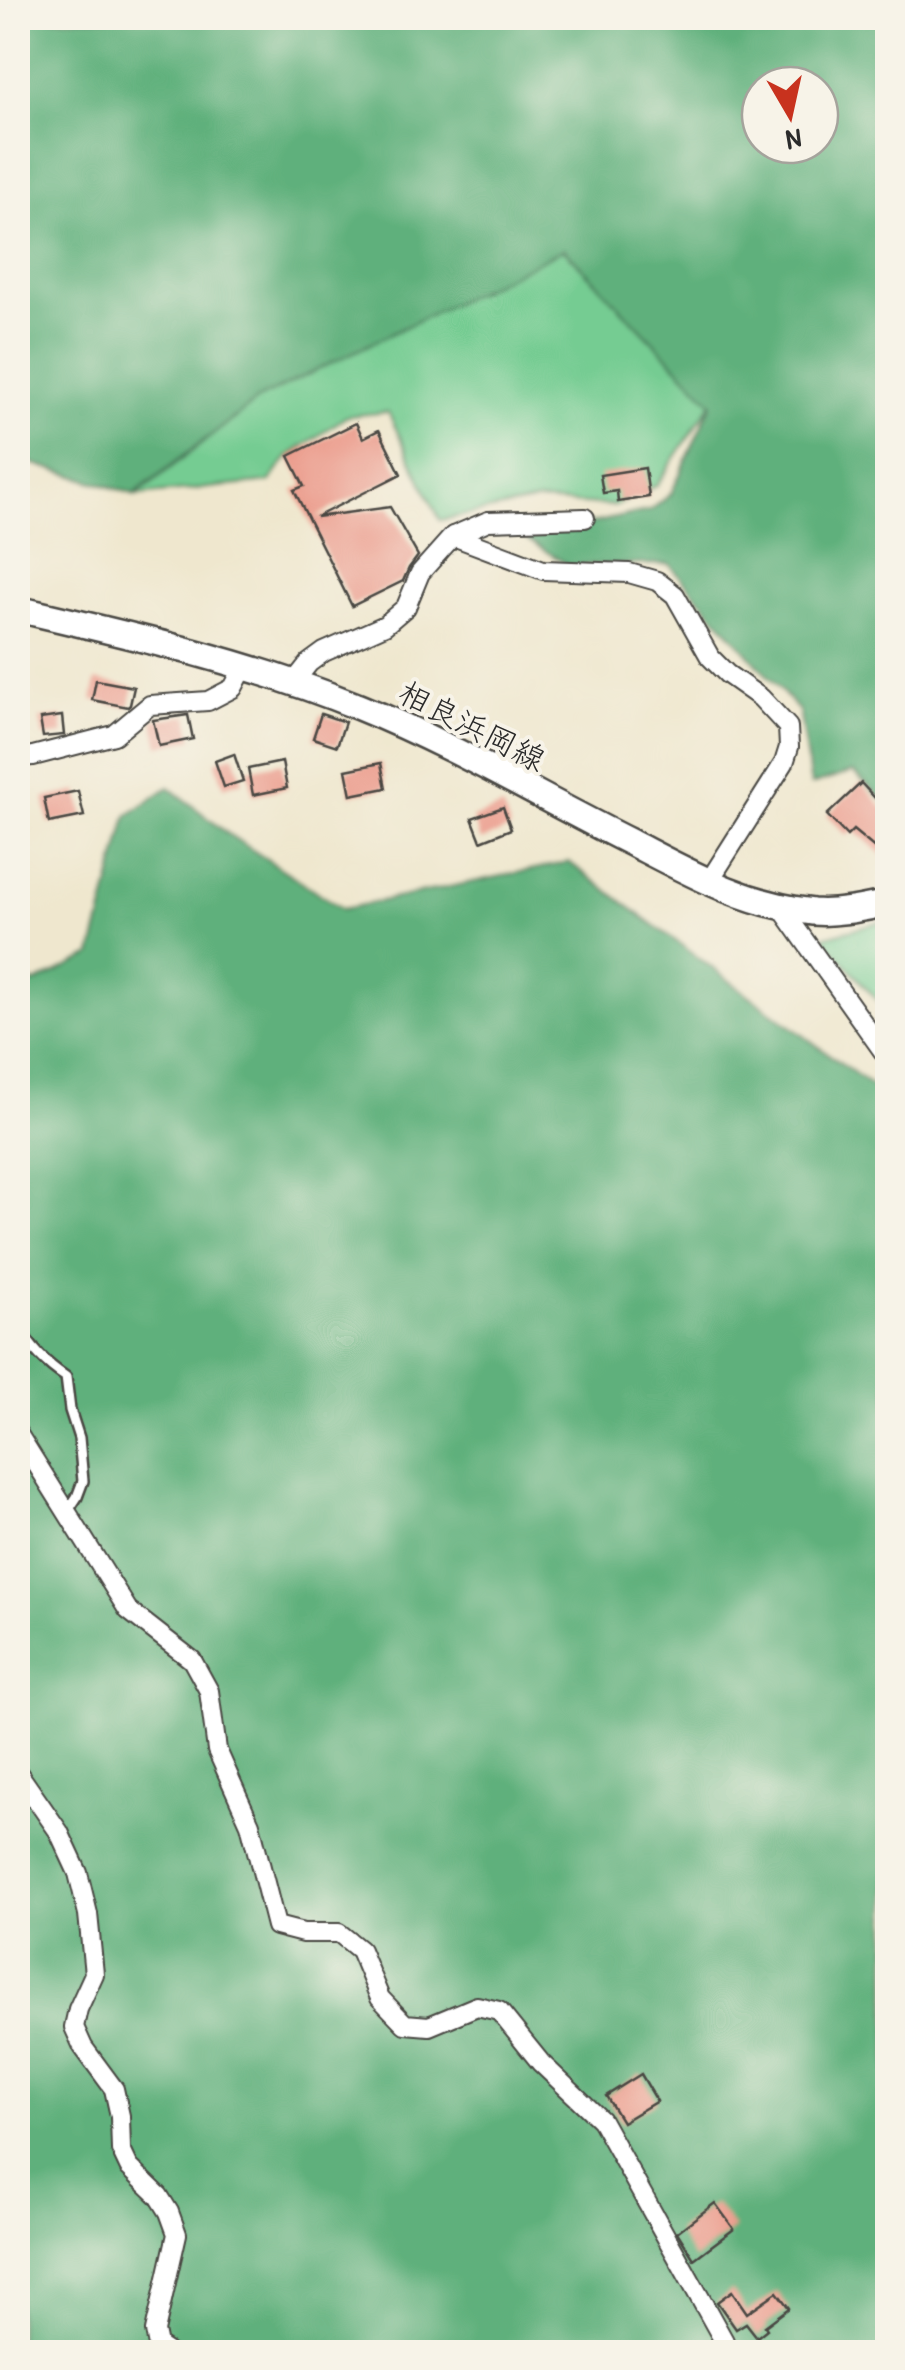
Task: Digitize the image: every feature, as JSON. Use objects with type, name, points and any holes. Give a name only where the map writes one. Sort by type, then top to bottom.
[{"type":"main road","name":"相良浜岡線","points":[[18,609],[294,682],[444,743],[708,883],[756,900],[815,912],[846,912],[888,904]]},
{"type":"street","points":[[294,682],[324,652],[385,625],[406,607],[420,573],[452,536],[488,521],[585,518]]},
{"type":"street","points":[[452,536],[543,570],[630,573],[657,581],[675,595],[710,657],[761,698],[788,727],[789,747],[784,763],[708,883]]},
{"type":"street","points":[[18,757],[114,735],[150,705],[208,701],[233,688],[245,666]]},
{"type":"street","points":[[780,906],[888,1058]]},
{"type":"street","points":[[18,1434],[128,1610],[192,1660],[209,1691],[217,1750],[250,1824],[276,1926],[304,1934],[339,1934],[360,1950],[380,1998],[405,2024],[429,2026],[477,2006],[499,2011],[541,2064],[601,2120],[724,2342],[723,2352]]},
{"type":"street","points":[[18,1772],[60,1832],[78,1873],[88,1914],[94,1974],[74,2028],[114,2089],[121,2150],[129,2168],[159,2196],[177,2234],[156,2331],[158,2346],[167,2352]]},
{"type":"lane","points":[[18,1326],[28,1344],[66,1378],[84,1481],[66,1512]]},
{"type":"green space","points":[[18,18],[887,18],[887,803],[853,772],[811,785],[799,711],[669,564],[568,565],[525,538],[651,510],[671,494],[712,403],[564,249],[260,398],[134,494],[18,459]]},
{"type":"green space","points":[[563,249],[712,402],[657,485],[616,506],[538,501],[440,520],[388,412],[347,416],[289,456],[269,482],[136,495],[260,398]]},
{"type":"green space","points":[[169,787],[228,834],[343,909],[569,862],[884,1095],[888,1116],[887,2352],[18,2352],[18,955],[33,984],[92,955],[127,816]]},
{"type":"green space","points":[[888,920],[887,1012],[823,937]]},
{"type":"building","points":[[356,423],[363,438],[379,430],[401,474],[316,517],[390,507],[418,556],[403,581],[352,606],[294,490],[304,486],[289,456]]},
{"type":"building","points":[[645,468],[649,497],[618,502],[617,491],[603,493],[600,475]]},
{"type":"building","points":[[96,680],[134,687],[130,705],[92,700]]},
{"type":"building","points":[[321,714],[345,722],[337,746],[313,738]]},
{"type":"building","points":[[188,715],[193,739],[159,746],[153,720]]},
{"type":"building","points":[[62,716],[64,735],[43,737],[40,719]]},
{"type":"building","points":[[234,754],[243,781],[224,787],[215,761]]},
{"type":"building","points":[[282,762],[287,788],[253,795],[248,769]]},
{"type":"building","points":[[381,763],[386,788],[351,795],[346,770]]},
{"type":"building","points":[[861,783],[888,812],[888,859],[853,830],[847,836],[827,815]]},
{"type":"building","points":[[78,791],[84,816],[49,823],[44,798]]},
{"type":"building","points":[[503,807],[511,829],[481,841],[472,818]]},
{"type":"building","points":[[641,2074],[657,2101],[622,2122],[606,2096]]},
{"type":"building","points":[[715,2203],[734,2229],[694,2259],[677,2232]]},
{"type":"building","points":[[732,2291],[747,2313],[777,2292],[789,2308],[757,2337],[746,2323],[736,2329],[717,2302]]}]
